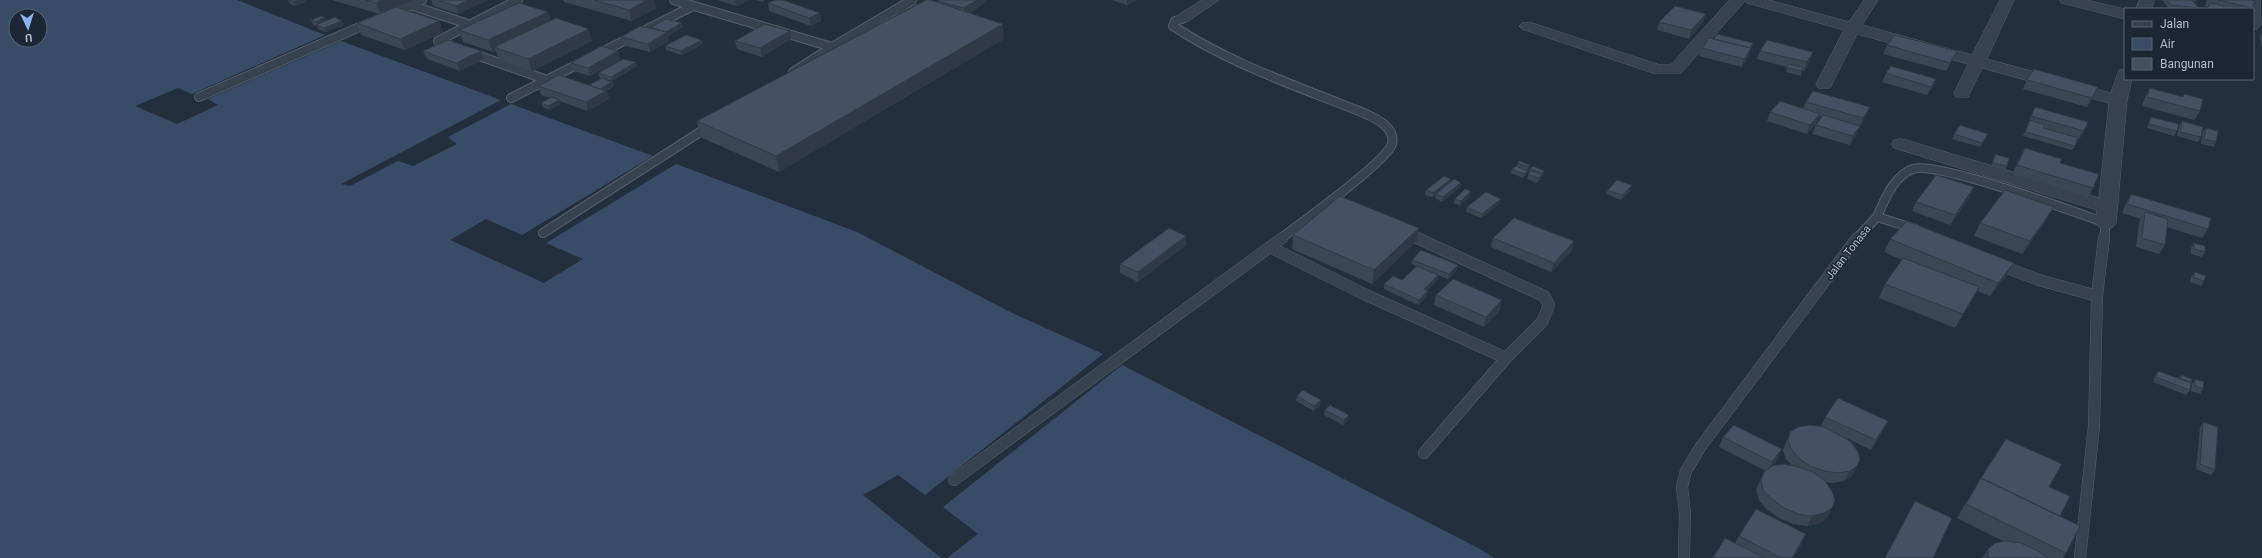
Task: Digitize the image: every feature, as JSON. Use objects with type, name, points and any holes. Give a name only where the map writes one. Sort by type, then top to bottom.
[{"type":"street","points":[[1182,19],[1212,0]]},
{"type":"street","points":[[1527,26],[1659,70],[1675,70],[1738,0]]},
{"type":"street","points":[[1752,0],[1852,29],[2118,100]]},
{"type":"street","points":[[1824,84],[1852,29],[1871,0]]},
{"type":"street","points":[[1962,92],[2007,0]]},
{"type":"street","points":[[2067,0],[2124,14]]},
{"type":"street","points":[[1900,144],[2107,215],[2118,100],[2124,78]]},
{"type":"lane","points":[[199,97],[422,0]]},
{"type":"lane","points":[[518,0],[468,24],[438,41],[547,80]]},
{"type":"lane","points":[[674,0],[832,47]]},
{"type":"lane","points":[[785,77],[832,47],[912,0]]},
{"type":"lane","points":[[410,5],[468,24]]},
{"type":"lane","points":[[511,98],[693,6]]},
{"type":"lane","points":[[954,480],[1270,247],[1337,201],[1385,154],[1392,144],[1392,135],[1382,122],[1366,114],[1235,61],[1199,43],[1173,26],[1175,21],[1182,19]]},
{"type":"lane","points":[[543,233],[718,120]]},
{"type":"lane","points":[[1877,216],[1887,195],[1900,176],[1914,168],[1923,167],[2107,215],[2097,296],[2094,426],[2080,558]]},
{"type":"lane","name":"Jalan Tonasa","points":[[1684,556],[1685,513],[1682,487],[1686,470],[1701,446],[1851,244],[1877,216],[1928,235]]},
{"type":"lane","points":[[1392,226],[1544,296],[1549,305],[1542,322],[1506,358],[1424,453]]},
{"type":"lane","points":[[1270,247],[1366,294],[1506,358]]},
{"type":"lane","points":[[1990,262],[2039,280],[2097,296]]},
{"type":"water","points":[[0,0],[237,0],[325,35],[192,94],[178,88],[135,106],[177,124],[218,105],[208,99],[341,41],[501,100],[341,184],[350,186],[398,161],[413,166],[457,144],[448,137],[511,104],[653,156],[522,235],[486,219],[450,240],[544,283],[583,259],[546,243],[676,164],[857,232],[1010,312],[1103,354],[925,495],[898,475],[863,495],[941,558],[0,558]]},
{"type":"water","points":[[1122,365],[1480,549],[1494,558],[947,558],[978,534],[943,507]]},
{"type":"building","points":[[366,0],[383,0],[376,3]]},
{"type":"building","points":[[438,0],[468,0],[456,6]]},
{"type":"building","points":[[594,0],[647,0],[629,10]]},
{"type":"building","points":[[775,0],[783,0],[820,13],[809,18],[768,3]]},
{"type":"building","points":[[926,0],[1003,24],[776,156],[697,121]]},
{"type":"building","points":[[977,0],[964,8],[937,1]]},
{"type":"building","points":[[2167,0],[2192,0],[2199,8],[2171,5]]},
{"type":"building","points":[[2218,0],[2251,0],[2255,1],[2252,8]]},
{"type":"building","points":[[519,3],[548,12],[488,40],[459,30]]},
{"type":"building","points":[[914,3],[918,4],[898,15],[897,14]]},
{"type":"building","points":[[2210,3],[2224,6],[2223,8],[2208,8]]},
{"type":"building","points":[[1675,6],[1706,14],[1691,30],[1659,22]]},
{"type":"building","points":[[396,7],[439,21],[400,39],[357,23]]},
{"type":"building","points":[[321,16],[325,17],[316,22],[311,20]]},
{"type":"building","points":[[335,17],[342,21],[324,28],[316,25]]},
{"type":"building","points":[[556,18],[589,29],[528,59],[494,47]]},
{"type":"building","points":[[666,19],[682,23],[666,32],[651,27]]},
{"type":"building","points":[[764,24],[790,31],[760,48],[735,41]]},
{"type":"building","points":[[640,26],[667,32],[648,44],[621,37]]},
{"type":"building","points":[[1717,34],[1753,43],[1750,48],[1714,39]]},
{"type":"building","points":[[686,35],[702,40],[681,51],[665,46]]},
{"type":"building","points":[[1895,35],[1957,51],[1950,63],[1887,45]]},
{"type":"building","points":[[1709,38],[1751,48],[1744,59],[1702,48]]},
{"type":"building","points":[[448,40],[481,51],[456,63],[423,51]]},
{"type":"building","points":[[1767,40],[1813,52],[1807,62],[1760,51]]},
{"type":"building","points":[[601,46],[618,51],[588,68],[571,63]]},
{"type":"building","points":[[623,59],[636,62],[611,77],[598,73]]},
{"type":"building","points":[[1788,64],[1803,67],[1802,71],[1787,68]]},
{"type":"building","points":[[1891,66],[1936,79],[1931,87],[1886,73]]},
{"type":"building","points":[[2034,69],[2098,87],[2092,98],[2027,80]]},
{"type":"building","points":[[559,75],[606,91],[586,102],[538,86]]},
{"type":"building","points":[[602,78],[612,82],[600,89],[589,85]]},
{"type":"building","points":[[2150,88],[2183,97],[2184,94],[2203,99],[2200,111],[2147,97]]},
{"type":"building","points":[[1813,91],[1870,107],[1863,118],[1806,102]]},
{"type":"building","points":[[552,97],[559,100],[548,106],[541,103]]},
{"type":"building","points":[[1780,101],[1820,114],[1810,125],[1770,112]]},
{"type":"building","points":[[2035,107],[2088,122],[2084,131],[2031,116]]},
{"type":"building","points":[[1823,115],[1860,126],[1853,136],[1816,125]]},
{"type":"building","points":[[2151,117],[2179,124],[2177,131],[2149,124]]},
{"type":"building","points":[[2030,120],[2045,125],[2043,128],[2078,138],[2075,146],[2025,132]]},
{"type":"building","points":[[2182,121],[2203,127],[2201,137],[2180,132]]},
{"type":"building","points":[[1960,125],[1988,134],[1982,143],[1954,134]]},
{"type":"building","points":[[2206,128],[2218,131],[2216,142],[2204,139]]},
{"type":"building","points":[[2025,148],[2062,159],[2060,163],[2099,174],[2093,188],[2017,165]]},
{"type":"building","points":[[1995,154],[2009,158],[2007,166],[1993,163]]},
{"type":"building","points":[[1520,161],[1530,165],[1528,167],[1517,163]]},
{"type":"building","points":[[1516,166],[1528,171],[1524,174],[1512,169]]},
{"type":"building","points":[[1533,166],[1544,171],[1542,173],[1530,169]]},
{"type":"building","points":[[1532,171],[1542,175],[1538,178],[1528,174]]},
{"type":"building","points":[[1936,175],[1974,187],[1955,215],[1916,202]]},
{"type":"building","points":[[1444,176],[1451,179],[1433,193],[1426,190]]},
{"type":"building","points":[[1454,179],[1461,183],[1443,197],[1436,194]]},
{"type":"building","points":[[1617,180],[1632,185],[1623,195],[1608,190]]},
{"type":"building","points":[[1465,189],[1471,191],[1461,201],[1455,199]]},
{"type":"building","points":[[2005,190],[2054,207],[2030,241],[1980,223]]},
{"type":"building","points":[[1486,192],[1501,199],[1482,214],[1467,207]]},
{"type":"building","points":[[2131,194],[2211,218],[2208,229],[2127,204]]},
{"type":"building","points":[[1340,196],[1419,228],[1374,270],[1293,235]]},
{"type":"building","points":[[2145,212],[2168,219],[2165,245],[2142,238]]},
{"type":"building","points":[[1514,218],[1574,241],[1554,263],[1493,238]]},
{"type":"building","points":[[1907,221],[2014,263],[1998,283],[1890,239]]},
{"type":"building","points":[[1169,228],[1186,236],[1138,272],[1120,264]]},
{"type":"building","points":[[2194,243],[2205,246],[2205,252],[2194,249]]},
{"type":"building","points":[[1421,250],[1458,265],[1449,274],[1412,260]]},
{"type":"building","points":[[1903,258],[1979,287],[1963,314],[1885,284]]},
{"type":"building","points":[[1417,266],[1438,275],[1424,289],[1428,291],[1419,300],[1384,284],[1393,276],[1402,280]]},
{"type":"building","points":[[2195,272],[2206,276],[2204,281],[2193,277]]},
{"type":"building","points":[[1453,279],[1502,300],[1486,317],[1436,295]]},
{"type":"building","points":[[2158,371],[2191,383],[2190,390],[2156,377]]},
{"type":"building","points":[[2181,375],[2192,379],[2192,382],[2181,379]]},
{"type":"building","points":[[2195,379],[2204,382],[2203,389],[2195,386]]},
{"type":"building","points":[[1303,390],[1321,400],[1314,406],[1297,396]]},
{"type":"building","points":[[1838,398],[1888,421],[1876,440],[1825,417]]},
{"type":"building","points":[[1330,405],[1349,415],[1344,420],[1325,410]]},
{"type":"building","points":[[2203,422],[2218,427],[2215,470],[2200,464]]},
{"type":"building","points":[[1734,425],[1782,449],[1772,462],[1723,437]]},
{"type":"building","points":[[1810,425],[1824,427],[1850,441],[1857,450],[1860,459],[1857,466],[1850,471],[1838,473],[1825,471],[1810,466],[1799,458],[1791,449],[1788,440],[1790,432],[1798,427]]},
{"type":"building","points":[[2006,439],[2062,464],[2049,487],[2070,496],[2060,516],[1981,478]]},
{"type":"building","points":[[1784,464],[1813,472],[1825,481],[1832,491],[1835,500],[1832,508],[1824,513],[1812,516],[1798,514],[1784,508],[1772,499],[1763,490],[1761,480],[1764,472],[1772,466]]},
{"type":"building","points":[[1981,478],[2080,526],[2066,553],[1966,504]]},
{"type":"building","points":[[1915,501],[1952,518],[1933,558],[1885,558]]},
{"type":"building","points":[[1756,509],[1806,534],[1792,558],[1781,558],[1739,536]]},
{"type":"building","points":[[1725,538],[1765,558],[1713,558]]},
{"type":"building","points":[[2006,541],[2021,543],[2048,558],[1988,558],[1988,549],[1995,543]]}]
